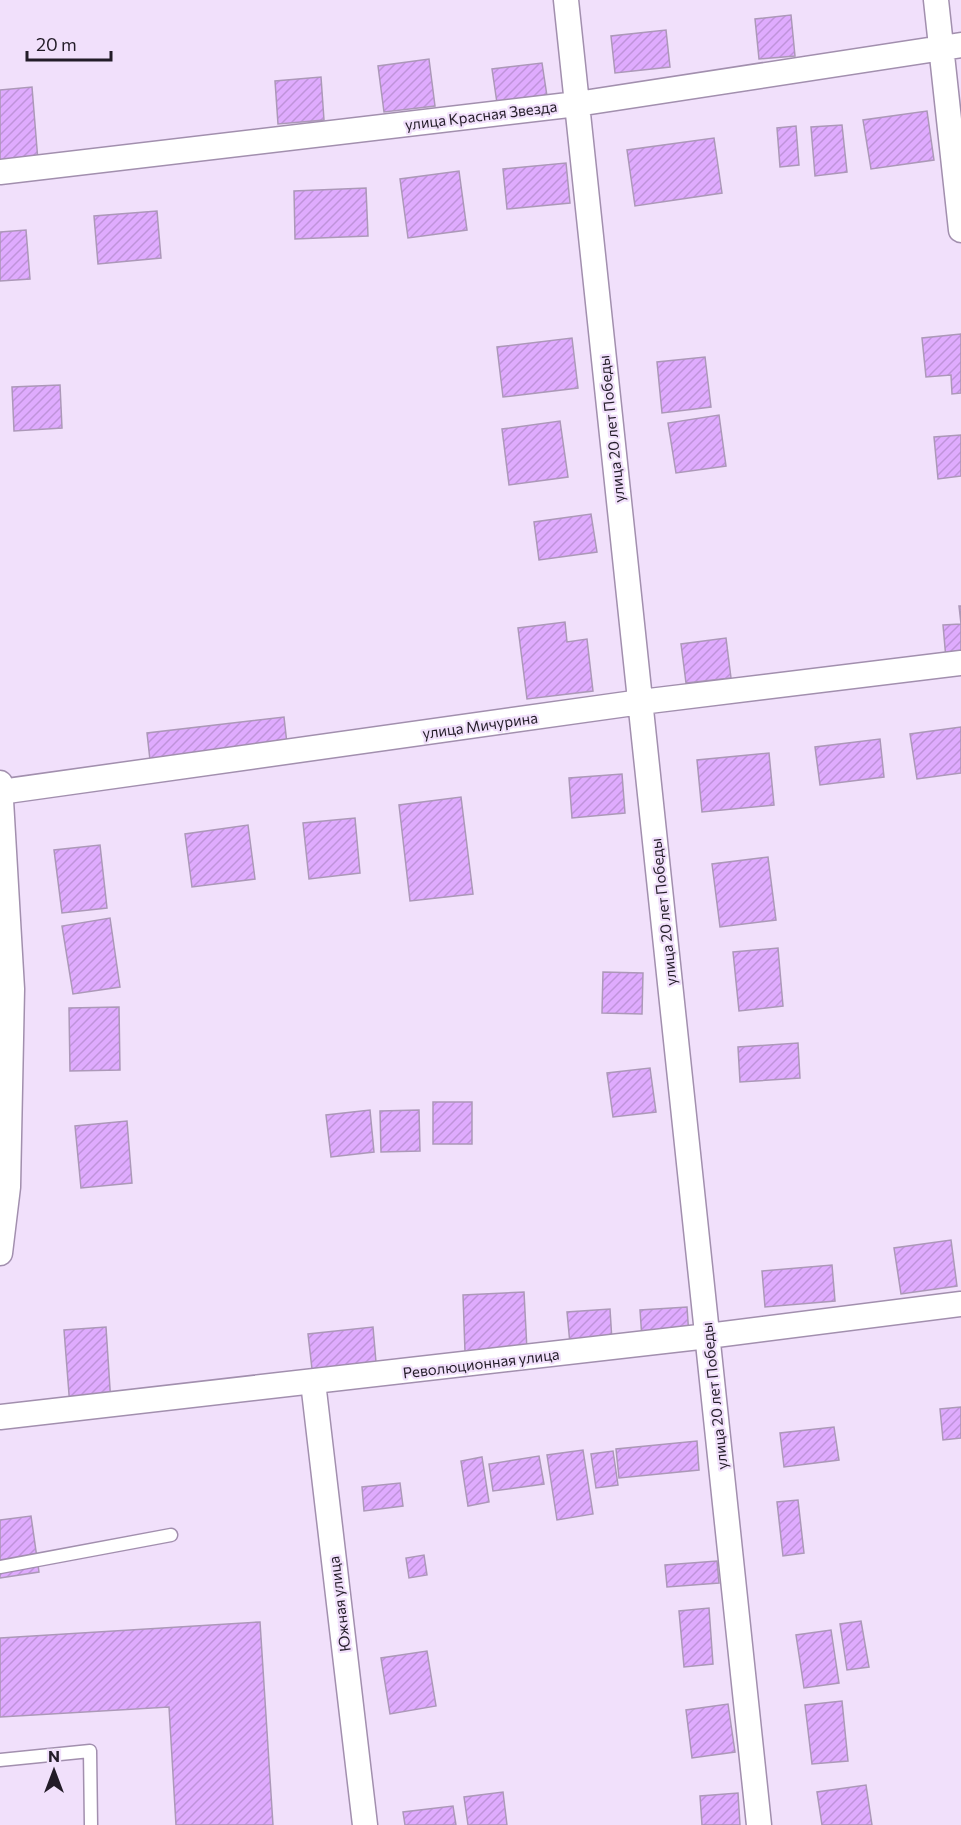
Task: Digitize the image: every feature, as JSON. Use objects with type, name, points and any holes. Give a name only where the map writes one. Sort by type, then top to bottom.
[{"type":"street","name":"улица 20 лет Победы","points":[[566,0],[759,1825]]},
{"type":"street","points":[[936,0],[951,46],[961,230]]},
{"type":"street","name":"улица Красная Звезда","points":[[0,172],[577,104],[951,46]]},
{"type":"street","name":"улица Мичурина","points":[[0,789],[641,702],[961,663]]},
{"type":"street","points":[[0,789],[6,989],[8,1187],[0,1253]]},
{"type":"street","name":"Революционная улица","points":[[0,1417],[708,1336],[961,1304]]},
{"type":"street","name":"Южная улица","points":[[313,1382],[365,1825]]},
{"type":"lane","points":[[0,1567],[171,1534]]},
{"type":"lane","points":[[0,1760],[90,1751],[91,1825]]},
{"type":"building","points":[[791,15],[795,56],[759,59],[755,19]]},
{"type":"building","points":[[666,30],[670,67],[615,73],[611,36]]},
{"type":"building","points":[[429,59],[435,106],[384,112],[378,66]]},
{"type":"building","points":[[542,63],[547,96],[497,103],[492,69]]},
{"type":"building","points":[[321,77],[324,120],[278,124],[275,81]]},
{"type":"building","points":[[32,87],[38,161],[0,164],[0,90]]},
{"type":"building","points":[[927,111],[934,160],[871,169],[863,120]]},
{"type":"building","points":[[842,125],[847,172],[815,176],[811,127]]},
{"type":"building","points":[[796,126],[799,165],[780,167],[777,128]]},
{"type":"building","points":[[714,138],[722,193],[635,206],[627,150]]},
{"type":"building","points":[[566,163],[570,203],[507,209],[503,169]]},
{"type":"building","points":[[459,171],[467,230],[408,238],[400,179]]},
{"type":"building","points":[[366,188],[368,236],[295,239],[294,191]]},
{"type":"building","points":[[157,211],[161,258],[98,264],[94,216]]},
{"type":"building","points":[[26,230],[30,279],[0,281],[0,232]]},
{"type":"building","points":[[961,334],[961,393],[952,394],[951,375],[926,377],[922,338]]},
{"type":"building","points":[[572,338],[578,388],[503,397],[497,347]]},
{"type":"building","points":[[705,357],[711,407],[662,413],[657,362]]},
{"type":"building","points":[[60,385],[62,428],[14,431],[12,387]]},
{"type":"building","points":[[719,415],[726,466],[676,473],[668,423]]},
{"type":"building","points":[[560,421],[568,477],[509,485],[502,429]]},
{"type":"building","points":[[961,435],[961,476],[938,479],[934,437]]},
{"type":"building","points":[[591,514],[597,552],[539,560],[534,522]]},
{"type":"building","points":[[565,622],[567,642],[587,639],[593,691],[527,699],[518,628]]},
{"type":"building","points":[[961,624],[961,658],[946,659],[943,625]]},
{"type":"building","points":[[726,638],[731,678],[686,683],[681,644]]},
{"type":"building","points":[[284,717],[288,753],[151,769],[147,733]]},
{"type":"building","points":[[961,727],[961,773],[917,779],[910,734]]},
{"type":"building","points":[[880,739],[884,777],[820,785],[815,747]]},
{"type":"building","points":[[769,753],[774,805],[702,812],[697,760]]},
{"type":"building","points":[[622,774],[625,813],[572,818],[569,778]]},
{"type":"building","points":[[461,797],[473,894],[410,901],[399,805]]},
{"type":"building","points":[[355,818],[360,873],[309,879],[303,823]]},
{"type":"building","points":[[248,825],[255,879],[192,887],[185,834]]},
{"type":"building","points":[[100,845],[107,908],[62,913],[54,850]]},
{"type":"building","points":[[768,857],[776,920],[720,927],[712,864]]},
{"type":"building","points":[[110,918],[120,987],[73,994],[62,926]]},
{"type":"building","points":[[778,948],[783,1006],[739,1011],[733,952]]},
{"type":"building","points":[[603,972],[643,973],[642,1014],[602,1013]]},
{"type":"building","points":[[119,1007],[120,1070],[70,1071],[69,1008]]},
{"type":"building","points":[[798,1043],[800,1078],[740,1082],[738,1047]]},
{"type":"building","points":[[650,1068],[656,1112],[613,1117],[607,1073]]},
{"type":"building","points":[[433,1102],[472,1102],[472,1144],[433,1144]]},
{"type":"building","points":[[370,1110],[374,1152],[331,1157],[326,1115]]},
{"type":"building","points":[[419,1110],[420,1151],[381,1152],[380,1111]]},
{"type":"building","points":[[127,1121],[132,1183],[81,1188],[75,1126]]},
{"type":"building","points":[[951,1240],[957,1286],[901,1294],[894,1248]]},
{"type":"building","points":[[832,1265],[835,1301],[765,1307],[762,1271]]},
{"type":"building","points":[[524,1292],[527,1350],[465,1352],[463,1295]]},
{"type":"building","points":[[687,1307],[689,1336],[642,1339],[640,1310]]},
{"type":"building","points":[[610,1309],[612,1341],[570,1344],[567,1312]]},
{"type":"building","points":[[106,1327],[111,1404],[70,1407],[64,1330]]},
{"type":"building","points":[[373,1327],[376,1362],[312,1369],[308,1334]]},
{"type":"building","points":[[961,1407],[961,1438],[943,1440],[940,1409]]},
{"type":"building","points":[[834,1427],[839,1460],[784,1467],[780,1433]]},
{"type":"building","points":[[697,1441],[699,1470],[619,1478],[616,1449]]},
{"type":"building","points":[[583,1450],[593,1514],[557,1520],[547,1455]]},
{"type":"building","points":[[613,1451],[618,1485],[596,1488],[591,1454]]},
{"type":"building","points":[[539,1456],[544,1484],[493,1491],[489,1464]]},
{"type":"building","points":[[482,1457],[489,1502],[468,1506],[461,1461]]},
{"type":"building","points":[[400,1483],[403,1506],[364,1511],[362,1487]]},
{"type":"building","points":[[798,1500],[804,1553],[783,1556],[777,1502]]},
{"type":"building","points":[[31,1516],[39,1572],[0,1578],[0,1520]]},
{"type":"building","points":[[424,1555],[427,1575],[409,1578],[406,1558]]},
{"type":"building","points":[[717,1561],[719,1583],[667,1587],[665,1565]]},
{"type":"building","points":[[709,1608],[713,1664],[684,1667],[679,1611]]},
{"type":"building","points":[[861,1621],[869,1667],[847,1670],[840,1624]]},
{"type":"building","points":[[260,1622],[273,1825],[176,1825],[169,1707],[0,1717],[0,1638]]},
{"type":"building","points":[[831,1630],[839,1683],[804,1688],[796,1635]]},
{"type":"building","points":[[427,1651],[436,1706],[390,1714],[381,1658]]},
{"type":"building","points":[[842,1701],[848,1761],[812,1764],[805,1705]]},
{"type":"building","points":[[728,1704],[735,1752],[692,1758],[686,1710]]},
{"type":"building","points":[[866,1785],[872,1825],[822,1825],[817,1792]]},
{"type":"building","points":[[503,1792],[507,1825],[468,1825],[464,1797]]},
{"type":"building","points":[[738,1793],[740,1825],[702,1825],[700,1796]]},
{"type":"building","points":[[453,1806],[456,1825],[405,1825],[403,1812]]}]
